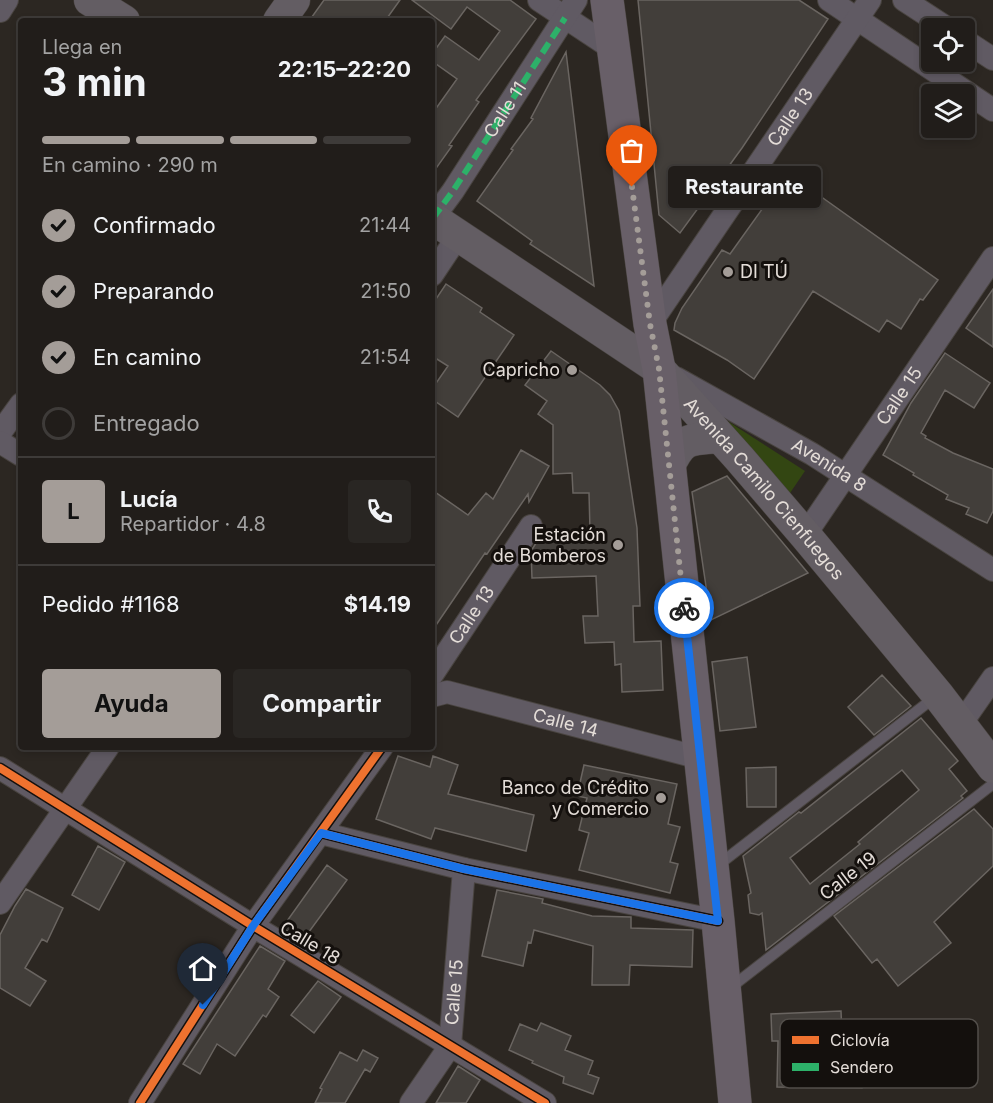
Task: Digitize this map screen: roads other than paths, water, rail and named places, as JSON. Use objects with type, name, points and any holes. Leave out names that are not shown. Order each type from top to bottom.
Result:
[{"type":"highway","points":[[607,0],[650,324],[659,369],[718,921],[723,994],[735,1103]]},
{"type":"main road","points":[[90,0],[119,18]]},
{"type":"main road","points":[[281,18],[294,0]]},
{"type":"main road","name":"Avenida Camilo Cienfuegos","points":[[435,220],[659,369],[740,458],[805,535],[938,695],[993,766]]},
{"type":"main road","points":[[669,466],[679,447],[690,441],[719,437]]},
{"type":"street","points":[[0,11],[7,0]]},
{"type":"street","points":[[539,0],[571,9],[614,49]]},
{"type":"street","points":[[829,0],[993,110]]},
{"type":"street","name":"Calle 13","points":[[650,324],[870,0]]},
{"type":"street","points":[[904,0],[932,18]]},
{"type":"street","name":"Calle 11","points":[[435,214],[453,191],[571,9]]},
{"type":"street","points":[[975,47],[993,59]]},
{"type":"street","points":[[435,270],[458,236]]},
{"type":"street","name":"Calle 15","points":[[805,535],[993,258]]},
{"type":"street","name":"Avenida 8","points":[[659,369],[847,475],[993,570]]},
{"type":"street","points":[[0,433],[12,407]]},
{"type":"street","points":[[0,442],[18,453]]},
{"type":"street","name":"Calle 13","points":[[435,670],[531,526]]},
{"type":"street","points":[[961,724],[993,678]]},
{"type":"street","name":"Calle 14","points":[[435,695],[447,692],[700,758]]},
{"type":"street","points":[[0,903],[106,750]]},
{"type":"street","points":[[140,1103],[253,926],[380,750]]},
{"type":"street","name":"Calle 18","points":[[0,768],[253,926],[544,1103]]},
{"type":"street","points":[[321,833],[464,869],[718,921]]},
{"type":"street","name":"Calle 15","points":[[411,1103],[450,1046],[464,869]]},
{"type":"lane","points":[[712,870],[938,695]]},
{"type":"lane","name":"Calle 19","points":[[723,994],[993,784]]},
{"type":"place","name":"Restaurante","points":[[632,187]]},
{"type":"place","name":"DI TÚ","points":[[728,272]]},
{"type":"place","name":"Capricho","points":[[572,370]]},
{"type":"place","name":"Estación de Bomberos","points":[[618,545]]},
{"type":"place","name":"Banco de Crédito y Comercio","points":[[661,798]]}]
